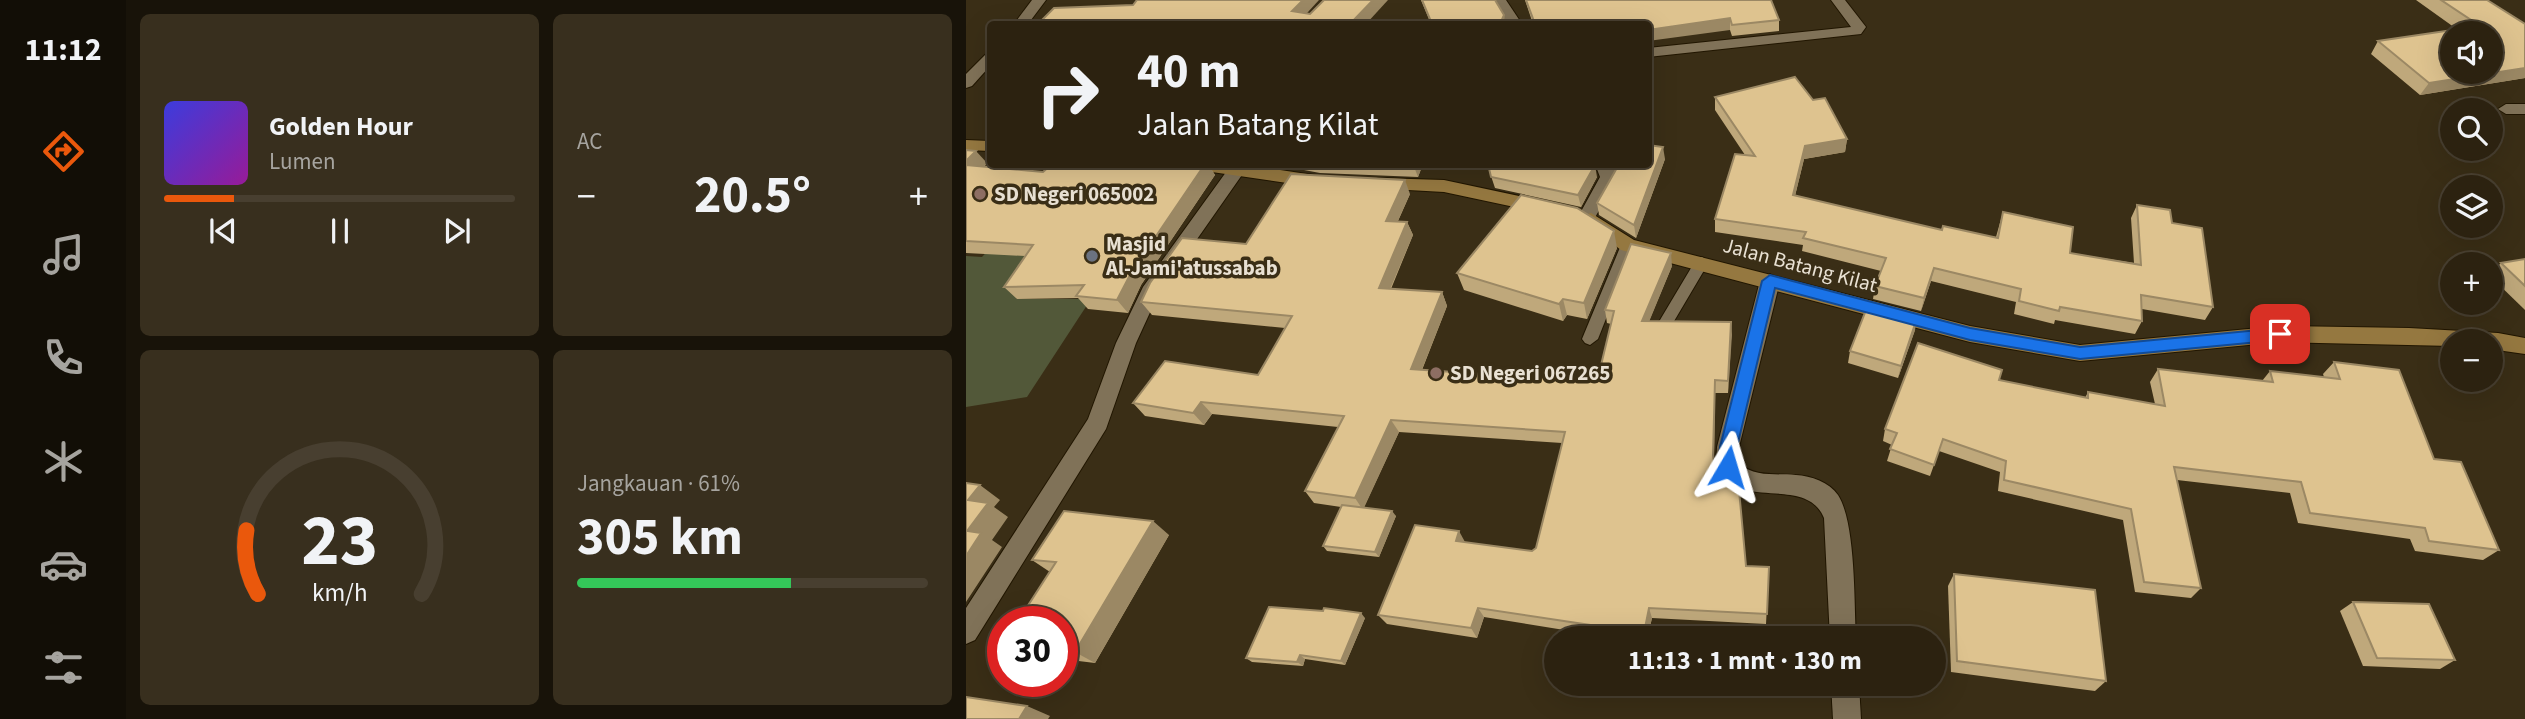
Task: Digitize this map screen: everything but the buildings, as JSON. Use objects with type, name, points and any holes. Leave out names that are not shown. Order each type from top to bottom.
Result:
[{"type":"street","points":[[1023,21],[1040,0]]},
{"type":"street","points":[[1499,0],[1513,21]]},
{"type":"street","points":[[1652,53],[1856,32],[1859,27],[1838,0]]},
{"type":"street","points":[[966,83],[987,61]]},
{"type":"street","points":[[2506,109],[2525,109]]},
{"type":"street","points":[[1216,168],[1334,182]]},
{"type":"street","points":[[1574,214],[1609,177],[1605,168]]},
{"type":"street","points":[[966,631],[1098,422],[1126,343],[1150,292],[1235,172]]},
{"type":"street","name":"Jalan Batang Kilat","points":[[1361,183],[1444,186],[1574,214],[1628,245],[1702,262],[1970,334],[2080,353],[2280,334],[2409,336],[2498,341],[2525,346]]},
{"type":"street","points":[[1770,281],[1728,447],[1728,467],[1741,478],[1818,490],[1831,502],[1836,518],[1842,626]]},
{"type":"street","points":[[1846,696],[1847,719]]},
{"type":"lane","points":[[1590,339],[1628,245]]},
{"type":"lane","points":[[1665,324],[1702,262]]},
{"type":"green space","points":[[995,243],[1047,249],[1016,299],[1091,299],[1027,397],[966,407],[966,256],[982,257]]},
{"type":"place","name":"SD Negeri 065002","points":[[980,194]]},
{"type":"place","name":"Masjid Al-Jami'atussabab","points":[[1092,256]]},
{"type":"place","name":"SD Negeri 067265","points":[[1436,373]]},
{"type":"route","points":[[1728,467],[1728,447],[1770,281],[1970,334],[2080,353],[2116,352],[2155,345],[2280,334]]}]
